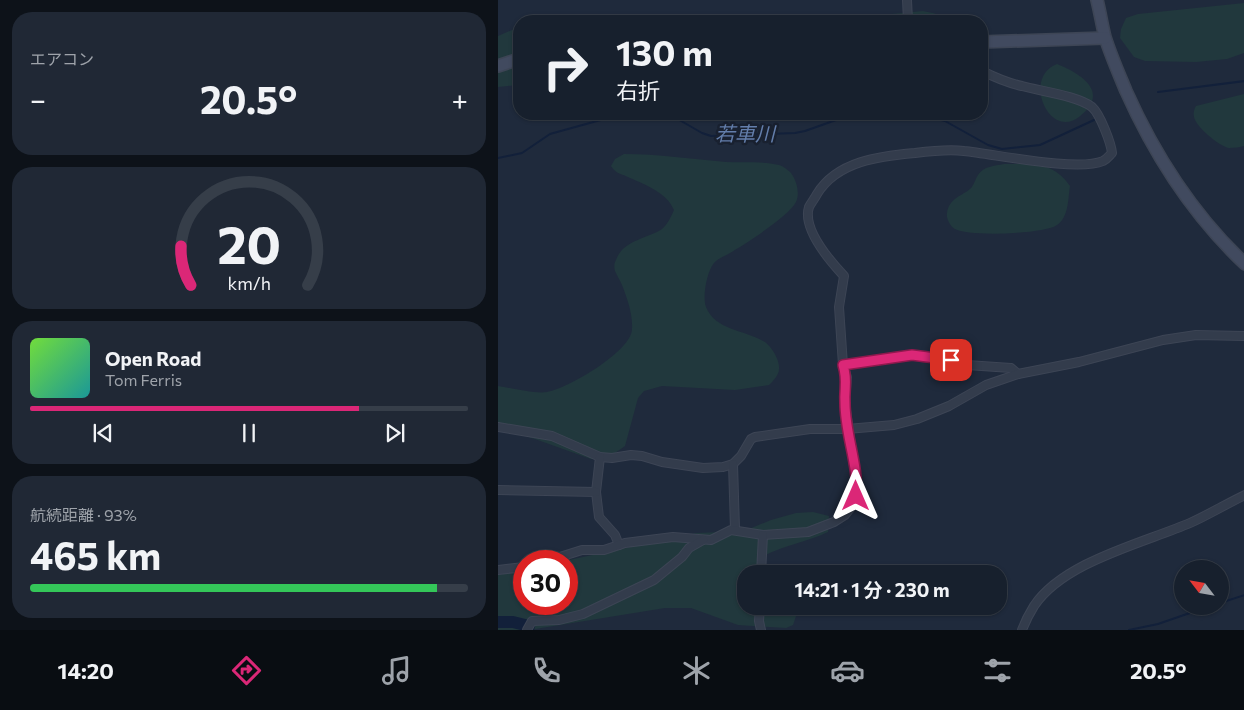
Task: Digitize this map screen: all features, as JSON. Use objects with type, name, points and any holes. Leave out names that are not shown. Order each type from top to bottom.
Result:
[{"type":"street","points":[[907,0],[908,15]]},
{"type":"street","points":[[1097,0],[1105,38],[1133,106],[1157,155],[1197,213],[1244,264]]},
{"type":"street","points":[[988,42],[1105,38]]},
{"type":"street","points":[[498,66],[513,61]]},
{"type":"street","points":[[578,551],[604,550],[620,545],[673,537],[712,540],[735,529],[763,535],[808,532],[834,522],[845,515],[852,506],[857,487],[844,403],[847,377],[843,365],[839,307],[844,276],[824,252],[814,235],[808,219],[809,208],[821,188],[830,178],[841,171],[860,162],[879,157],[935,151],[962,151],[1071,164],[1091,164],[1105,160],[1112,153],[1100,119],[1094,109],[1088,104],[1018,86],[988,74]]},
{"type":"street","points":[[498,427],[552,436],[600,457],[642,456],[662,462],[703,468],[722,467],[733,464],[741,456],[751,439],[755,437],[810,429],[847,429],[894,425],[917,419],[950,406],[986,385],[1018,374],[1079,362],[1163,340],[1196,334],[1244,336]]},
{"type":"street","points":[[843,365],[912,355],[951,360],[967,365],[1011,368],[1018,374]]},
{"type":"street","points":[[600,457],[596,492],[599,517],[620,545]]},
{"type":"street","points":[[733,464],[735,529]]},
{"type":"street","points":[[498,490],[596,492]]},
{"type":"street","points":[[1022,630],[1034,604],[1066,575],[1136,542],[1190,523],[1244,495]]},
{"type":"street","points":[[762,565],[763,535]]},
{"type":"street","points":[[528,628],[532,622],[559,620],[583,614],[654,580],[682,557],[689,548],[703,540]]},
{"type":"street","points":[[498,570],[513,568]]},
{"type":"street","points":[[759,615],[761,630]]},
{"type":"green space","points":[[1244,3],[1244,53],[1227,59],[1196,62],[1145,61],[1134,57],[1120,38],[1121,29],[1126,18],[1138,14]]},
{"type":"green space","points":[[923,11],[941,15],[881,15]]},
{"type":"green space","points":[[513,30],[513,86],[498,87],[498,36]]},
{"type":"green space","points":[[1057,64],[1083,79],[1093,92],[1093,100],[1088,108],[1079,117],[1068,122],[1058,120],[1050,114],[1044,104],[1041,93],[1041,81],[1047,71]]},
{"type":"green space","points":[[1244,94],[1244,146],[1225,147],[1203,131],[1196,121],[1194,110],[1196,106]]},
{"type":"green space","points":[[624,154],[726,162],[766,163],[781,166],[791,173],[797,188],[796,202],[766,230],[715,262],[709,272],[705,291],[705,303],[710,315],[723,325],[766,343],[776,357],[779,371],[769,385],[735,390],[662,386],[644,391],[638,398],[625,446],[605,460],[591,459],[498,428],[498,386],[536,392],[547,392],[556,389],[583,377],[597,368],[622,348],[629,338],[632,329],[631,312],[615,271],[615,263],[619,253],[624,248],[662,229],[674,210],[661,194],[619,174],[613,169],[611,166],[615,159]]},
{"type":"green space","points":[[1004,164],[1033,164],[1049,168],[1063,178],[1070,186],[1067,207],[1061,222],[1050,228],[1038,231],[990,234],[953,228],[947,215],[950,204],[971,188],[983,170]]},
{"type":"green space","points":[[813,512],[829,516],[828,532],[766,555],[760,559],[757,565],[737,565],[737,615],[795,615],[793,625],[786,628],[738,625],[691,608],[665,608],[529,630],[498,630],[498,575],[513,572],[513,615],[578,615],[578,558],[697,533],[744,531],[771,520],[796,513]]},
{"type":"waterway","name":"若車川","points":[[1158,92],[1245,81]]},
{"type":"waterway","name":"若車川","points":[[498,158],[522,153],[550,134],[601,120]]},
{"type":"waterway","name":"若車川","points":[[679,120],[711,136],[795,133],[836,120]]},
{"type":"waterway","name":"若車川","points":[[941,120],[988,145],[1002,149],[1040,145],[1094,120]]},
{"type":"waterway","points":[[1229,600],[1245,595]]},
{"type":"waterway","points":[[1129,630],[1158,624],[1184,615]]},
{"type":"waterway","points":[[498,622],[513,622],[529,626]]},
{"type":"route","points":[[856,496],[856,476],[844,403],[847,377],[843,365],[912,355],[951,360]]}]
